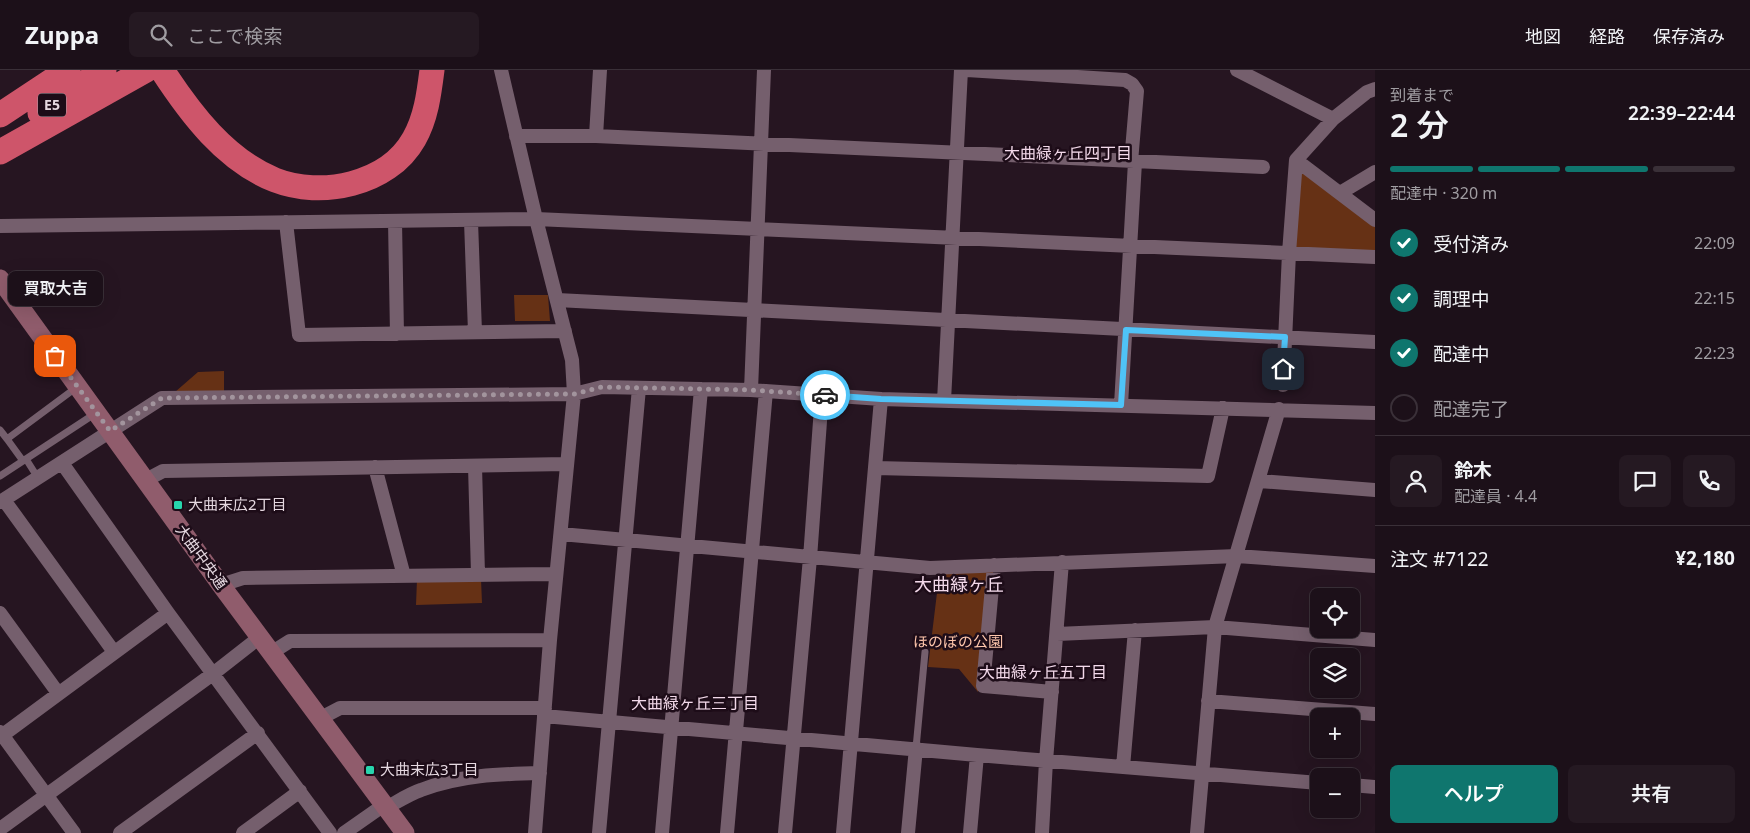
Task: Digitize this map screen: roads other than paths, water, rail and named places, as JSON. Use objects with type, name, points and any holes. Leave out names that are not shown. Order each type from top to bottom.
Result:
[{"type":"highway","name":"E5","points":[[0,115],[68,70]]},
{"type":"highway","name":"E5","points":[[0,139],[104,70]]},
{"type":"highway","points":[[0,152],[146,70]]},
{"type":"highway","points":[[173,78],[230,137],[262,161],[302,176],[323,178],[348,174],[366,168],[383,156],[399,140],[411,120],[416,98],[413,70]]},
{"type":"highway","points":[[173,78],[202,126],[237,158],[274,180],[320,188],[352,184],[375,176],[396,160],[413,141],[425,113],[432,70]]},
{"type":"main road","name":"大曲中央通","points":[[0,279],[221,585],[404,833]]},
{"type":"street","points":[[501,70],[572,360],[574,394],[550,640],[535,833]]},
{"type":"street","points":[[596,136],[600,70]]},
{"type":"street","points":[[751,390],[764,70]]},
{"type":"street","points":[[944,401],[961,70]]},
{"type":"street","points":[[967,70],[1125,80],[1132,84],[1137,91],[1121,405]]},
{"type":"street","points":[[1237,70],[1333,119]]},
{"type":"street","points":[[1282,385],[1296,160],[1333,119],[1367,92],[1375,89]]},
{"type":"street","points":[[516,136],[596,136],[1263,167]]},
{"type":"street","points":[[1296,160],[1375,220]]},
{"type":"street","points":[[1340,193],[1375,172]]},
{"type":"street","points":[[0,226],[536,219],[1375,257]]},
{"type":"street","points":[[471,220],[475,332]]},
{"type":"street","points":[[395,221],[397,334]]},
{"type":"street","points":[[286,222],[300,335],[565,331]]},
{"type":"street","points":[[557,300],[1375,342]]},
{"type":"street","points":[[114,652],[2,501],[162,398],[574,394],[602,387],[751,390],[881,399],[1375,413]]},
{"type":"street","points":[[599,833],[639,388]]},
{"type":"street","points":[[662,833],[701,390]]},
{"type":"street","points":[[727,833],[766,391]]},
{"type":"street","points":[[785,833],[810,558],[822,394]]},
{"type":"street","points":[[843,833],[881,399]]},
{"type":"street","points":[[876,468],[1208,476],[1223,408]]},
{"type":"street","points":[[1197,833],[1215,628],[1279,409]]},
{"type":"street","points":[[62,463],[168,613],[330,833]]},
{"type":"street","points":[[146,480],[163,472],[566,464]]},
{"type":"street","points":[[475,466],[478,574]]},
{"type":"street","points":[[374,467],[404,576]]},
{"type":"street","points":[[1259,481],[1375,490]]},
{"type":"street","points":[[561,534],[930,568],[1237,556],[1375,566]]},
{"type":"street","points":[[1042,833],[1062,562]]},
{"type":"street","points":[[994,565],[983,686],[1052,692]]},
{"type":"street","points":[[221,585],[243,578],[556,574]]},
{"type":"street","points":[[0,613],[58,693]]},
{"type":"street","points":[[74,833],[1,735],[168,613]]},
{"type":"street","points":[[1057,634],[1215,628],[1375,640]]},
{"type":"street","points":[[1123,767],[1135,630]]},
{"type":"street","points":[[0,829],[214,673],[260,637]]},
{"type":"street","points":[[271,653],[290,641],[550,640]]},
{"type":"street","points":[[1208,700],[1375,714]]},
{"type":"street","points":[[319,719],[340,708],[545,712],[672,727],[1046,761],[1310,782]]},
{"type":"street","points":[[120,833],[258,733]]},
{"type":"street","points":[[908,833],[916,748]]},
{"type":"street","points":[[970,833],[977,755]]},
{"type":"street","points":[[344,833],[385,806],[419,790],[479,775],[540,773]]},
{"type":"street","points":[[1360,786],[1375,787]]},
{"type":"street","points":[[242,833],[300,791]]},
{"type":"lane","points":[[7,439],[77,386]]},
{"type":"lane","points":[[0,476],[96,412]]},
{"type":"lane","points":[[0,430],[38,478]]},
{"type":"lane","points":[[916,748],[925,652]]},
{"type":"place","name":"買取大吉","points":[[55,356]]},
{"type":"place","name":"大曲末広2丁目","points":[[178,505]]},
{"type":"place","name":"大曲末広3丁目","points":[[370,770]]},
{"type":"district","name":"大曲緑ヶ丘四丁目","points":[[1068,153]]},
{"type":"district","name":"大曲緑ヶ丘","points":[[959,585]]},
{"type":"district","name":"大曲緑ヶ丘五丁目","points":[[1043,672]]},
{"type":"district","name":"大曲緑ヶ丘三丁目","points":[[695,703]]},
{"type":"park label","name":"ほのぼの公園","points":[[958,642]]}]
